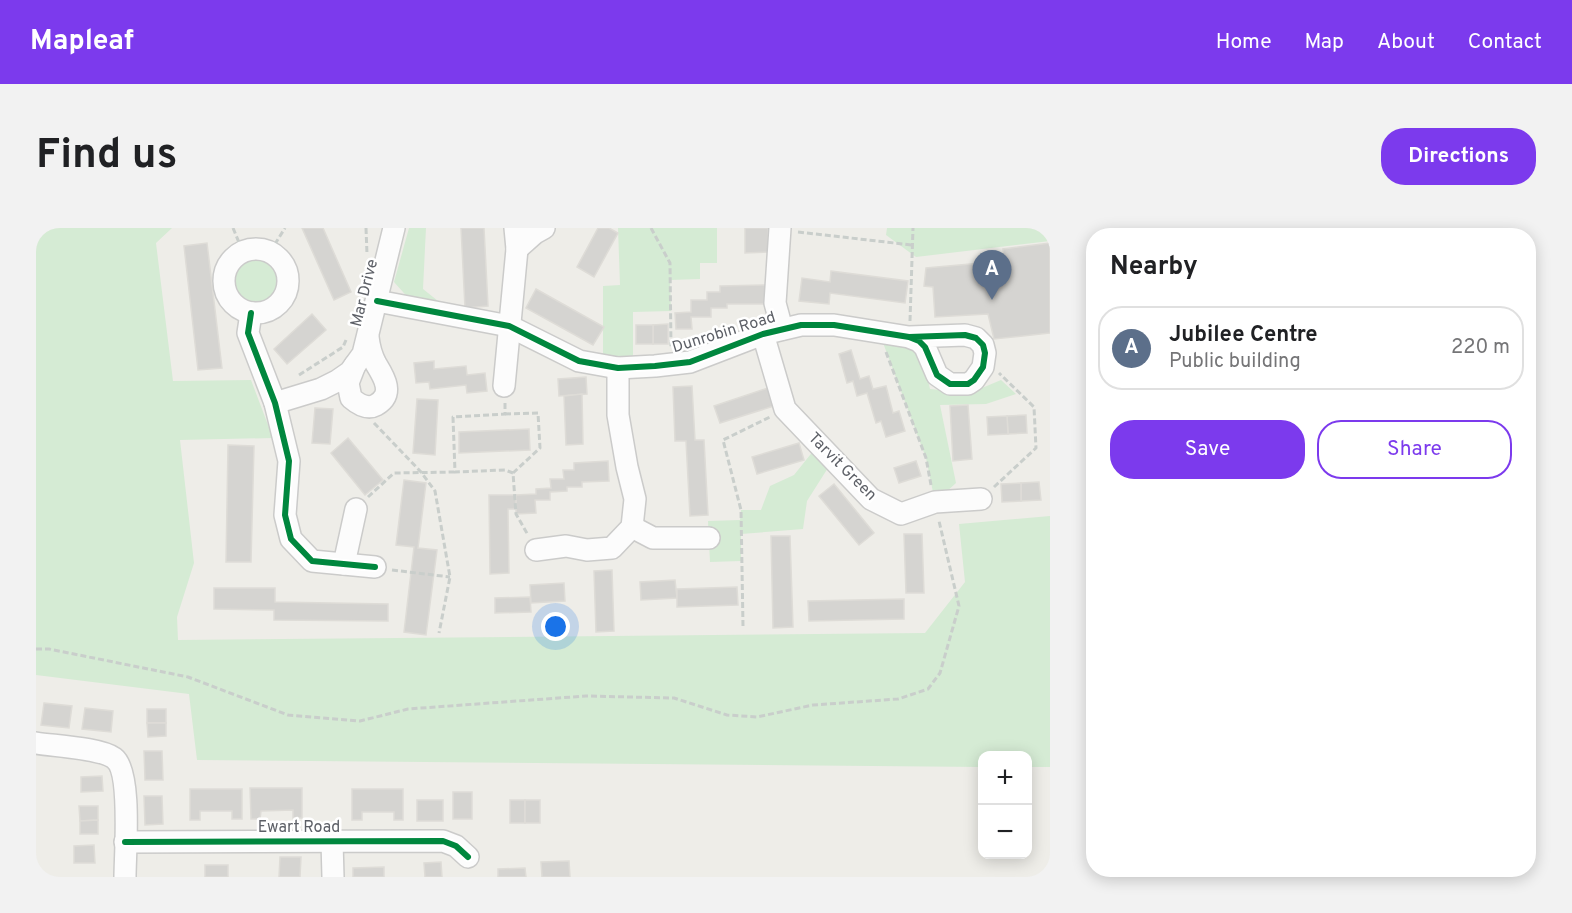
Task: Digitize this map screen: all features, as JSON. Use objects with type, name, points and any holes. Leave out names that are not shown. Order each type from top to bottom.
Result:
[{"type":"street","name":"Mar Drive","points":[[276,403],[321,389],[337,381],[350,372],[363,354],[357,337],[377,301],[394,228]]},
{"type":"street","points":[[504,386],[518,249],[515,228]]},
{"type":"street","points":[[518,249],[544,228]]},
{"type":"street","name":"Tarvit Green","points":[[780,229],[773,331],[785,409],[871,499],[901,514],[935,502],[981,499]]},
{"type":"street","points":[[256,249],[270,252],[283,263],[288,273],[289,282],[286,293],[279,305],[266,312],[250,313],[236,306],[225,289],[226,268],[234,257],[243,252],[256,249]]},
{"type":"street","name":"Dunrobin Road","points":[[377,301],[509,326],[579,361],[618,368],[690,362],[773,331],[801,325],[834,325],[909,337],[966,336],[976,338],[983,345],[985,360]]},
{"type":"street","points":[[250,313],[248,333],[276,403],[289,461],[285,515],[291,539],[312,561],[375,567]]},
{"type":"street","name":"Mar Drive","points":[[357,337],[372,355],[386,378],[386,393],[383,399],[371,407],[363,406],[351,398],[348,383],[357,362]]},
{"type":"street","points":[[909,337],[919,341],[925,347],[937,375],[950,384],[968,384],[974,380],[979,375],[985,360]]},
{"type":"street","points":[[536,550],[566,546],[587,550],[612,548],[632,527],[635,499],[618,415],[618,368]]},
{"type":"street","points":[[344,564],[356,509]]},
{"type":"street","points":[[632,527],[653,538],[709,538]]},
{"type":"street","points":[[36,743],[100,752],[114,758],[119,764],[126,790],[125,877]]},
{"type":"street","points":[[332,841],[333,877]]},
{"type":"street","name":"Ewart Road","points":[[125,842],[443,841],[456,846],[468,857]]},
{"type":"path","points":[[233,228],[243,252]]},
{"type":"path","points":[[270,252],[285,228]]},
{"type":"path","points":[[366,228],[367,261]]},
{"type":"path","points":[[651,228],[670,263],[671,364]]},
{"type":"path","points":[[909,337],[913,228]]},
{"type":"path","points":[[780,229],[912,245]]},
{"type":"path","points":[[36,649],[188,677],[288,715],[360,722],[408,709],[586,696],[674,698],[727,716],[758,717],[813,705],[898,699],[928,689],[940,673],[959,606],[926,458],[879,332]]},
{"type":"path","points":[[294,378],[357,337]]},
{"type":"path","points":[[981,499],[1036,448],[1034,407],[985,360]]},
{"type":"path","points":[[504,386],[505,414]]},
{"type":"path","points":[[743,626],[741,510],[723,440],[785,409]]},
{"type":"path","points":[[455,472],[453,417],[538,413],[540,448],[513,473]]},
{"type":"path","points":[[374,423],[421,472],[435,491],[450,577],[438,633]]},
{"type":"path","points":[[356,509],[394,473],[505,470],[513,473]]},
{"type":"path","points":[[513,473],[516,514],[536,550]]},
{"type":"path","points":[[375,567],[450,577]]},
{"type":"green space","points":[[36,228],[172,228],[156,243],[173,381],[251,380],[273,438],[180,440],[194,563],[177,617],[178,640],[925,633],[965,582],[959,524],[1050,516],[1050,767],[1032,767],[1032,751],[978,751],[978,767],[197,760],[189,694],[36,675]]},
{"type":"green space","points":[[409,228],[426,228],[423,289],[448,309],[412,302],[394,282]]},
{"type":"green space","points":[[618,228],[717,228],[717,263],[700,263],[700,279],[670,280],[671,311],[633,312],[633,357],[603,357],[603,286],[620,285]]},
{"type":"green space","points":[[887,228],[1050,228],[1050,241],[916,257],[886,235]]},
{"type":"green space","points":[[258,259],[267,260],[274,266],[280,273],[280,291],[274,298],[267,304],[258,305],[249,304],[242,298],[236,291],[235,282],[236,273],[242,266],[249,260]]},
{"type":"green space","points":[[879,332],[909,337],[923,359],[930,389],[970,393],[1001,380],[1016,394],[986,404],[940,405],[956,483],[935,502],[926,458]]},
{"type":"green space","points":[[818,445],[833,460],[807,501],[803,529],[741,534],[741,561],[710,562],[708,521],[740,520],[741,510],[761,510],[770,486],[794,475]]},
{"type":"building","points":[[302,228],[323,228],[351,292],[334,300]]},
{"type":"building","points":[[461,228],[484,228],[488,306],[465,308]]},
{"type":"building","points":[[598,228],[609,228],[618,233],[594,277],[577,267]]},
{"type":"building","points":[[745,228],[768,228],[768,252],[745,253]]},
{"type":"building","points":[[207,243],[222,368],[198,370],[184,246]]},
{"type":"building","points":[[1050,243],[1050,333],[994,339],[988,314],[935,317],[933,287],[924,286],[926,268],[1004,261],[1003,249]]},
{"type":"building","points":[[831,271],[908,281],[905,303],[830,293],[829,304],[799,301],[802,278],[830,282]]},
{"type":"building","points":[[767,285],[767,304],[727,304],[727,308],[711,308],[711,317],[691,317],[692,329],[676,329],[675,313],[691,312],[691,300],[707,300],[707,292],[720,292],[720,286]]},
{"type":"building","points":[[536,289],[604,327],[593,345],[526,308]]},
{"type":"building","points":[[312,314],[326,330],[287,364],[274,349]]},
{"type":"building","points":[[668,324],[668,344],[653,344],[653,325]]},
{"type":"building","points":[[636,325],[653,325],[653,344],[636,344]]},
{"type":"building","points":[[851,350],[860,379],[869,376],[873,389],[886,386],[893,413],[899,411],[905,431],[886,437],[881,421],[876,423],[867,393],[857,396],[853,381],[847,383],[839,354]]},
{"type":"building","points":[[434,361],[434,369],[466,366],[467,375],[485,373],[487,391],[467,393],[466,385],[430,389],[429,382],[416,383],[414,363]]},
{"type":"building","points":[[586,377],[587,394],[559,396],[558,379]]},
{"type":"building","points":[[692,386],[695,440],[704,440],[708,515],[690,516],[686,441],[675,441],[673,387]]},
{"type":"building","points":[[771,387],[777,405],[720,423],[714,406]]},
{"type":"building","points":[[582,394],[583,444],[566,445],[564,396]]},
{"type":"building","points":[[417,399],[438,400],[435,455],[413,453]]},
{"type":"building","points":[[968,405],[972,459],[953,461],[950,406]]},
{"type":"building","points":[[315,408],[333,409],[330,444],[312,443]]},
{"type":"building","points":[[1026,415],[1027,433],[1008,434],[1007,416]]},
{"type":"building","points":[[1007,416],[1008,434],[988,435],[987,417]]},
{"type":"building","points":[[529,429],[530,450],[459,453],[459,432]]},
{"type":"building","points":[[348,438],[383,480],[365,495],[331,453]]},
{"type":"building","points":[[799,443],[804,460],[757,474],[752,457]]},
{"type":"building","points":[[228,445],[254,446],[251,562],[226,562]]},
{"type":"building","points":[[608,461],[609,481],[582,482],[582,487],[567,487],[567,491],[550,492],[550,500],[535,500],[536,513],[516,514],[516,495],[536,494],[536,489],[551,488],[550,479],[564,479],[563,470],[574,470],[574,463]]},
{"type":"building","points":[[916,461],[921,476],[899,483],[894,468]]},
{"type":"building","points":[[404,480],[426,483],[418,548],[437,550],[426,635],[404,632],[414,547],[396,545]]},
{"type":"building","points":[[1039,482],[1041,500],[1021,501],[1021,483]]},
{"type":"building","points":[[1021,483],[1021,501],[1002,502],[1001,484]]},
{"type":"building","points":[[834,484],[874,533],[859,545],[819,496]]},
{"type":"building","points":[[489,495],[516,495],[516,509],[508,509],[509,573],[490,574]]},
{"type":"building","points":[[904,534],[922,534],[924,593],[906,593]]},
{"type":"building","points":[[771,536],[790,536],[793,627],[773,628]]},
{"type":"building","points":[[612,570],[614,631],[596,632],[594,571]]},
{"type":"building","points":[[675,580],[677,598],[641,600],[640,582]]},
{"type":"building","points":[[564,583],[565,601],[531,603],[530,585]]},
{"type":"building","points":[[737,587],[738,605],[677,607],[677,589]]},
{"type":"building","points":[[214,588],[275,588],[275,602],[388,604],[388,621],[274,620],[274,610],[214,609]]},
{"type":"building","points":[[530,597],[531,612],[495,613],[495,598]]},
{"type":"building","points":[[904,599],[904,619],[809,621],[808,601]]},
{"type":"building","points":[[44,703],[72,706],[69,728],[41,725]]},
{"type":"building","points":[[85,708],[113,711],[111,732],[82,729]]},
{"type":"building","points":[[147,709],[166,709],[166,723],[147,723]]},
{"type":"building","points":[[147,723],[166,723],[166,736],[148,737]]},
{"type":"building","points":[[144,751],[162,751],[163,780],[145,780]]},
{"type":"building","points":[[102,776],[103,791],[81,792],[81,777]]},
{"type":"building","points":[[250,788],[302,788],[302,818],[293,818],[293,810],[261,811],[260,819],[251,819]]},
{"type":"building","points":[[190,789],[242,789],[242,819],[232,819],[232,811],[200,811],[200,820],[190,820]]},
{"type":"building","points":[[352,789],[403,789],[403,820],[394,820],[394,812],[362,812],[362,820],[352,820]]},
{"type":"building","points":[[453,792],[472,792],[472,819],[453,819]]},
{"type":"building","points":[[144,796],[162,796],[163,824],[145,825]]},
{"type":"building","points":[[417,800],[443,800],[443,821],[417,821]]},
{"type":"building","points":[[510,800],[525,800],[525,823],[510,823]]},
{"type":"building","points":[[525,800],[540,800],[540,823],[525,823]]},
{"type":"building","points":[[79,806],[98,806],[98,820],[80,821]]},
{"type":"building","points":[[98,820],[98,834],[80,834],[80,821]]},
{"type":"building","points":[[94,845],[95,863],[74,863],[74,846]]},
{"type":"building","points":[[280,857],[301,857],[300,877],[279,877]]},
{"type":"building","points":[[569,861],[570,877],[542,877],[541,862]]},
{"type":"building","points":[[441,862],[442,877],[425,877],[424,863]]},
{"type":"building","points":[[205,865],[228,865],[228,877],[205,877]]},
{"type":"building","points":[[384,867],[384,877],[353,877],[353,868]]},
{"type":"building","points":[[525,868],[526,877],[498,877],[498,869]]},
{"type":"cycle path","points":[[377,301],[509,326],[579,361],[618,368],[690,362],[763,334],[801,325],[834,325],[909,337],[965,335],[976,338],[983,345],[985,353],[983,367],[974,380],[968,384],[950,384],[937,375],[925,347],[919,341],[909,337]]},
{"type":"cycle path","points":[[251,313],[248,333],[275,403],[289,461],[285,515],[291,539],[312,561],[375,567]]},
{"type":"cycle path","points":[[125,842],[443,841],[456,846],[468,857]]},
{"type":"place","name":"Jubilee Centre","points":[[992,300]]}]
